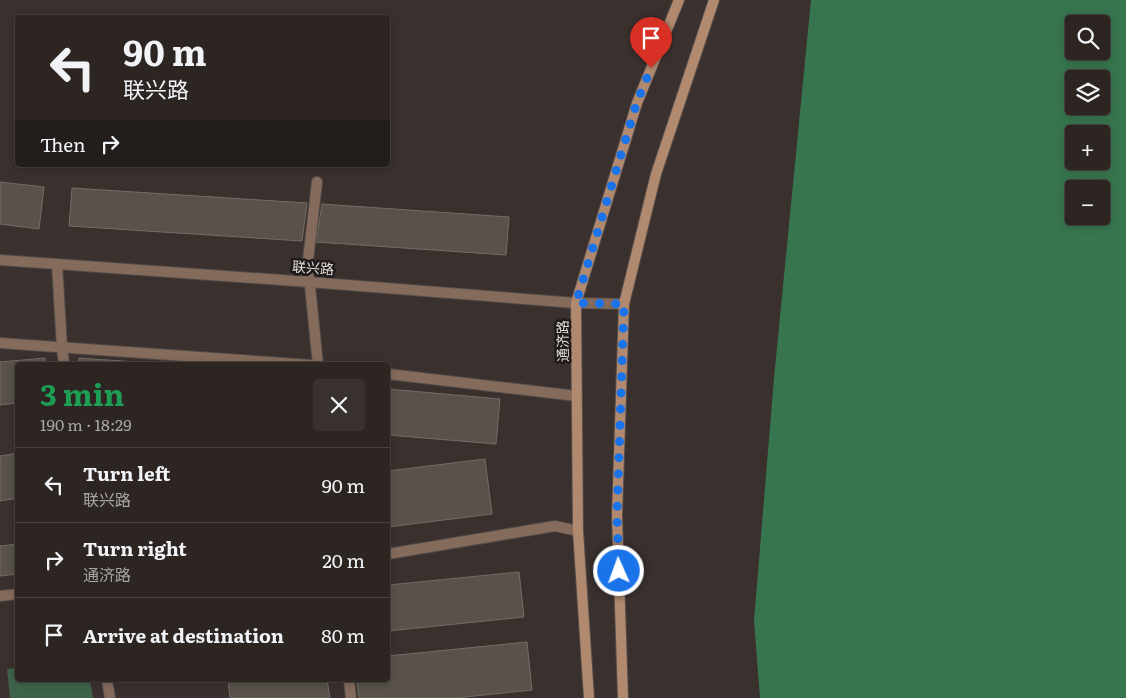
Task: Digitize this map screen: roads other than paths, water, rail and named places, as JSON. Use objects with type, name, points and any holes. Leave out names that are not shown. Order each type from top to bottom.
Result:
[{"type":"main road","name":"通济路","points":[[589,698],[578,531],[576,303],[637,102],[679,0]]},
{"type":"main road","points":[[623,698],[617,516],[624,304],[656,174],[714,0]]},
{"type":"street","points":[[317,182],[307,269],[318,362]]},
{"type":"street","name":"联兴路","points":[[0,260],[576,303],[624,304]]},
{"type":"street","points":[[57,264],[64,362]]},
{"type":"street","points":[[0,343],[270,362]]},
{"type":"street","points":[[390,374],[577,396]]},
{"type":"street","points":[[390,554],[555,526],[578,531]]},
{"type":"street","points":[[0,596],[15,594]]},
{"type":"street","points":[[107,682],[110,698]]},
{"type":"street","points":[[349,682],[351,698]]}]
